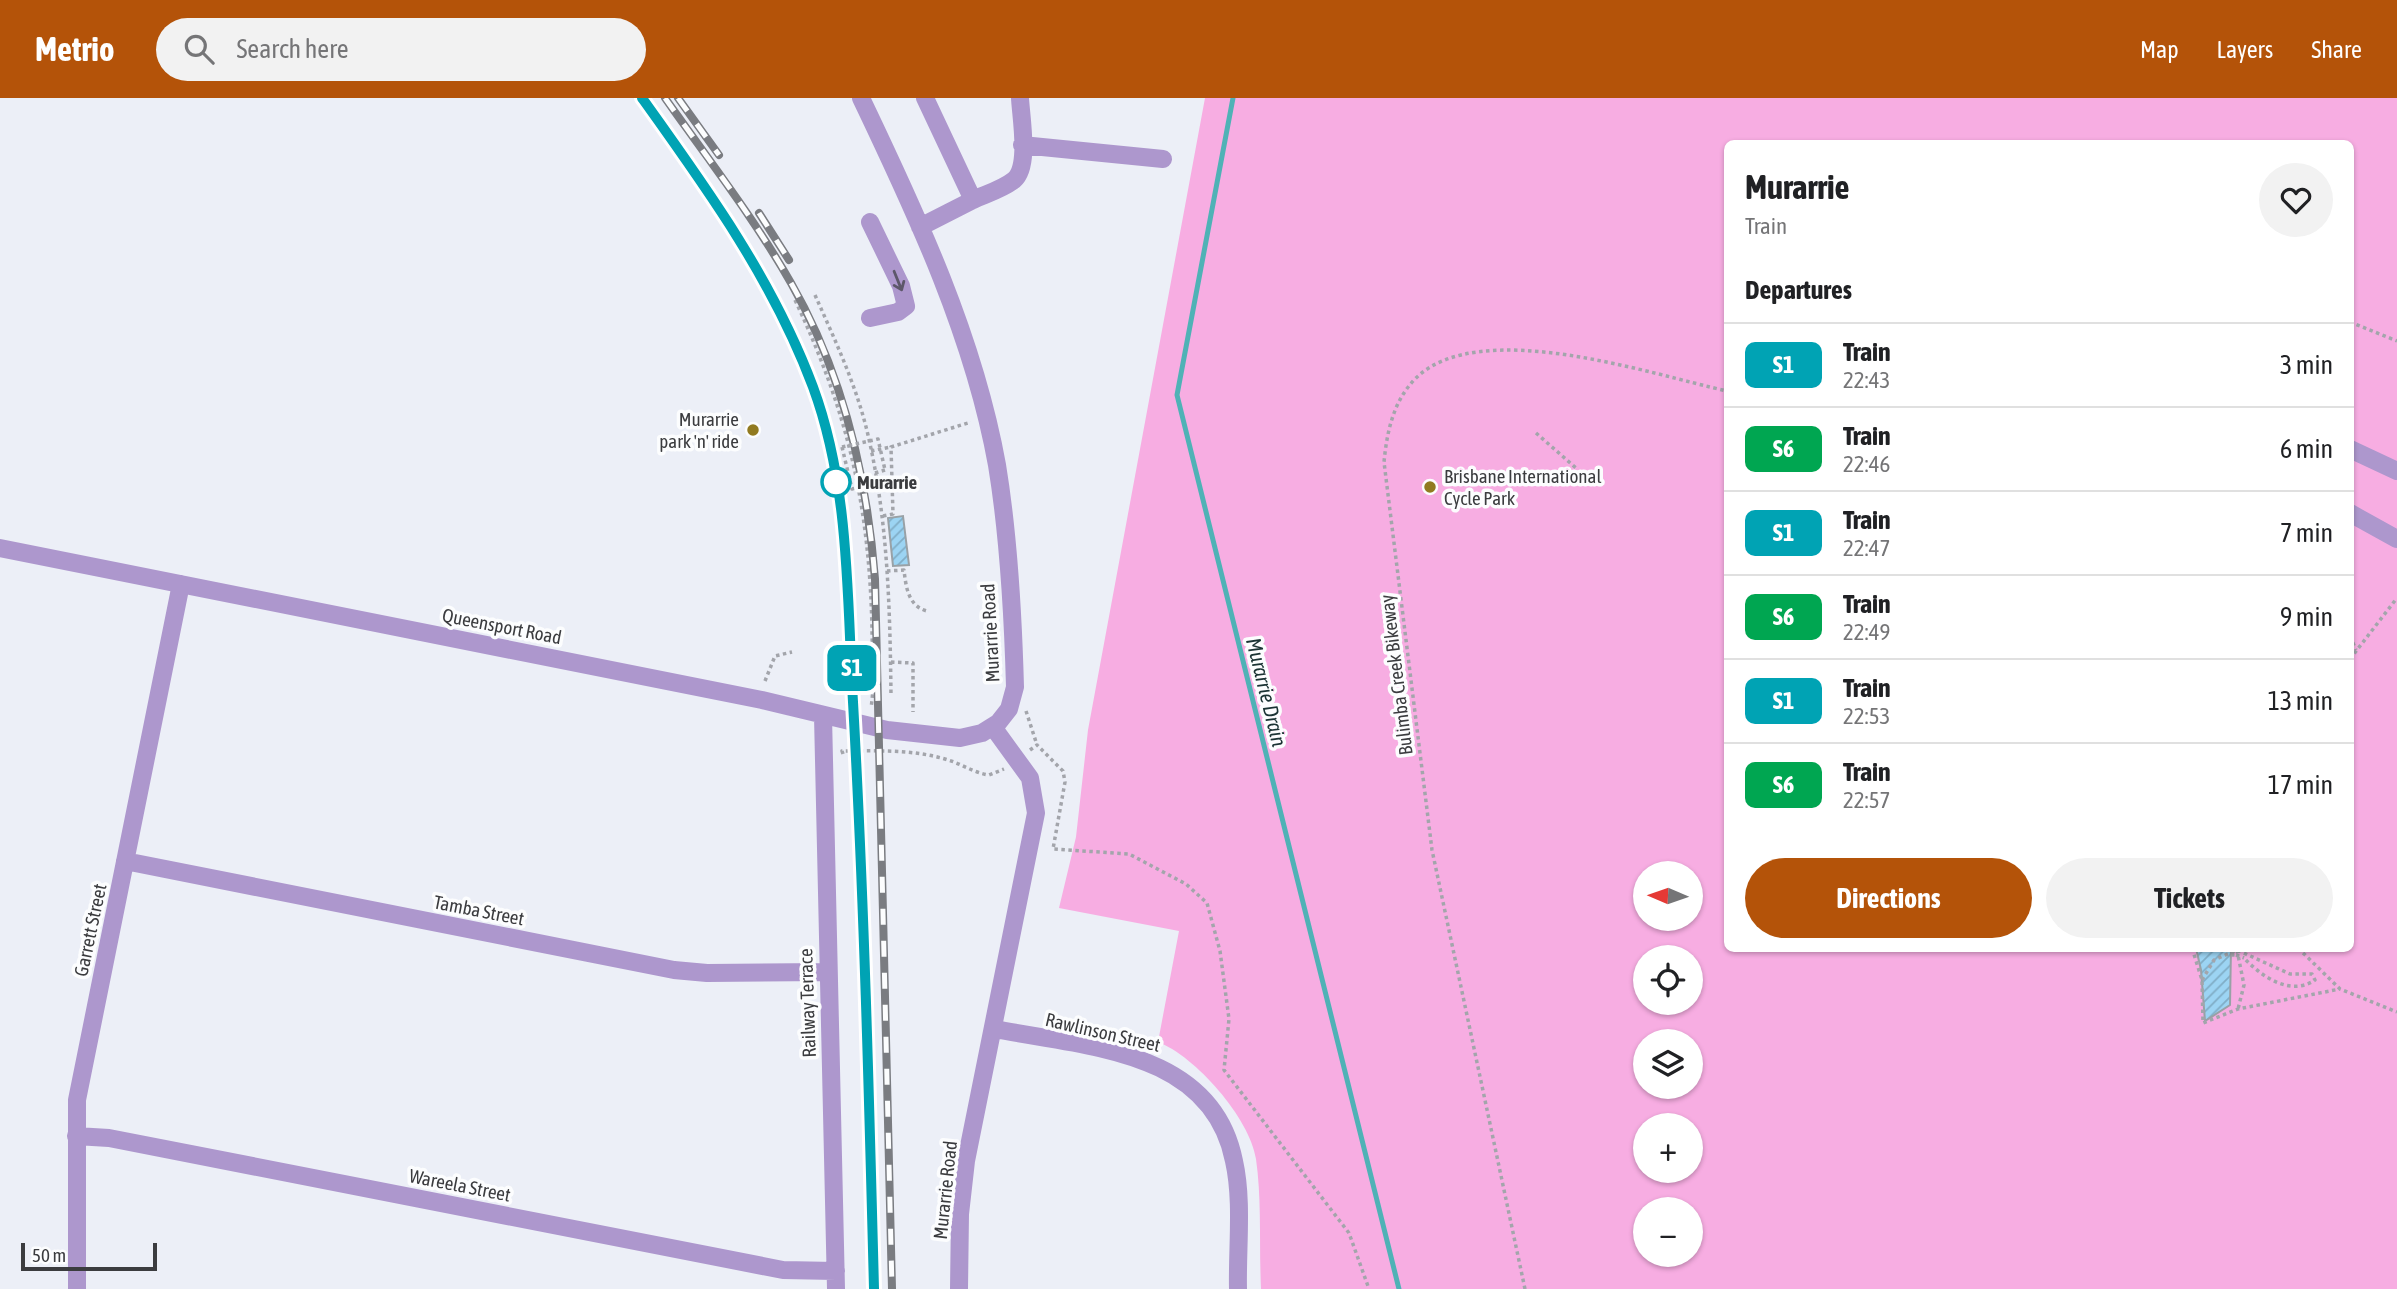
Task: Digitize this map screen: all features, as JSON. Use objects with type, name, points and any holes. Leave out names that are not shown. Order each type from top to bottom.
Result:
[{"type":"street","name":"Murarrie Road","points":[[861,98],[946,291],[976,383],[996,463],[1006,544],[1014,695],[1004,717],[993,727],[1030,778],[1037,805],[963,1185],[959,1226],[959,1289]]},
{"type":"street","points":[[925,98],[973,200]]},
{"type":"street","points":[[920,227],[1014,180],[1023,164],[1020,98]]},
{"type":"street","points":[[1022,145],[1163,159]]},
{"type":"street","points":[[870,222],[901,286],[906,306],[898,312],[870,318]]},
{"type":"street","points":[[2354,451],[2397,471]]},
{"type":"street","points":[[2354,515],[2397,538]]},
{"type":"street","name":"Queensport Road","points":[[0,548],[762,699],[887,730],[953,738],[974,736],[993,727]]},
{"type":"street","name":"Garrett Street","points":[[77,1289],[76,1136],[79,1091],[181,584]]},
{"type":"street","name":"Railway Terrace","points":[[823,716],[836,1280]]},
{"type":"street","name":"Tamba Street","points":[[125,861],[674,970],[707,973],[827,972]]},
{"type":"street","name":"Rawlinson Street","points":[[995,1029],[1148,1061],[1177,1075],[1200,1095],[1223,1129],[1234,1157],[1238,1289]]},
{"type":"street","name":"Wareela Street","points":[[76,1136],[109,1138],[836,1280]]},
{"type":"path","points":[[815,295],[845,365],[876,473],[883,516],[887,571],[891,696]]},
{"type":"path","points":[[795,300],[827,373],[849,436],[859,487],[871,588],[872,708]]},
{"type":"path","points":[[2354,324],[2397,341]]},
{"type":"path","name":"Bulimba Creek Bikeway","points":[[1525,1289],[1432,850],[1384,462],[1387,433],[1398,404],[1416,378],[1447,359],[1484,351],[1516,348],[1548,352],[1724,390]]},
{"type":"path","points":[[871,451],[938,435],[963,425]]},
{"type":"path","points":[[1536,433],[1576,468]]},
{"type":"path","points":[[859,487],[852,489],[842,447],[878,439],[885,470],[876,473]]},
{"type":"path","points":[[883,516],[893,514],[891,447]]},
{"type":"path","points":[[887,571],[904,570],[908,594],[919,609],[927,611]]},
{"type":"path","points":[[2354,654],[2397,598]]},
{"type":"path","points":[[2354,644],[2357,650]]},
{"type":"path","points":[[765,681],[775,656],[792,652]]},
{"type":"path","points":[[891,662],[913,663],[914,712]]},
{"type":"path","points":[[1014,695],[1027,713],[1037,745],[1063,771],[1065,782],[1053,849],[1129,854],[1186,884],[1208,903],[1220,950],[1229,1019],[1224,1070],[1349,1233],[1369,1289]]},
{"type":"path","points":[[1032,749],[1037,745]]},
{"type":"path","points":[[843,761],[842,751],[904,752],[950,760],[984,775],[1004,768]]},
{"type":"path","points":[[2193,952],[2202,980],[2203,1023],[2238,1009],[2340,989]]},
{"type":"path","points":[[2202,980],[2214,960],[2231,952]]},
{"type":"path","points":[[2238,952],[2244,985],[2238,1009]]},
{"type":"path","points":[[2231,955],[2244,958],[2273,981],[2306,986],[2315,980],[2312,974],[2290,974],[2243,952]]},
{"type":"path","points":[[2302,952],[2340,989],[2397,1012]]},
{"type":"shaded area","name":"Brisbane International Cycle Park","points":[[1205,98],[2397,98],[2397,1289],[1261,1289],[1259,1191],[1252,1143],[1219,1090],[1188,1060],[1158,1042],[1179,931],[1059,908],[1076,837],[1088,730]]},
{"type":"building","points":[[903,516],[909,565],[893,566],[888,518]]},
{"type":"building","points":[[2197,952],[2231,952],[2230,1005],[2205,1021]]},
{"type":"waterway","name":"Murarrie Drain","points":[[1233,98],[1177,395],[1399,1289]]},
{"type":"railway","points":[[642,98],[738,237],[779,310],[813,387],[834,464],[847,583],[857,775],[874,1289]]},
{"type":"railway","points":[[665,98],[746,212],[791,283],[825,353],[850,426],[859,464],[875,579],[892,1289]]},
{"type":"railway","points":[[678,98],[719,155]]},
{"type":"railway","points":[[759,213],[789,260]]},
{"type":"train","name":"S1","points":[[642,98],[702,181],[756,263],[789,328],[814,390],[829,444],[841,513],[848,594],[865,937],[874,1289]]},
{"type":"place","name":"Murarrie park 'n' ride","points":[[753,430]]},
{"type":"place","name":"Murarrie","points":[[836,482]]},
{"type":"place","name":"Brisbane International Cycle Park","points":[[1430,487]]}]
